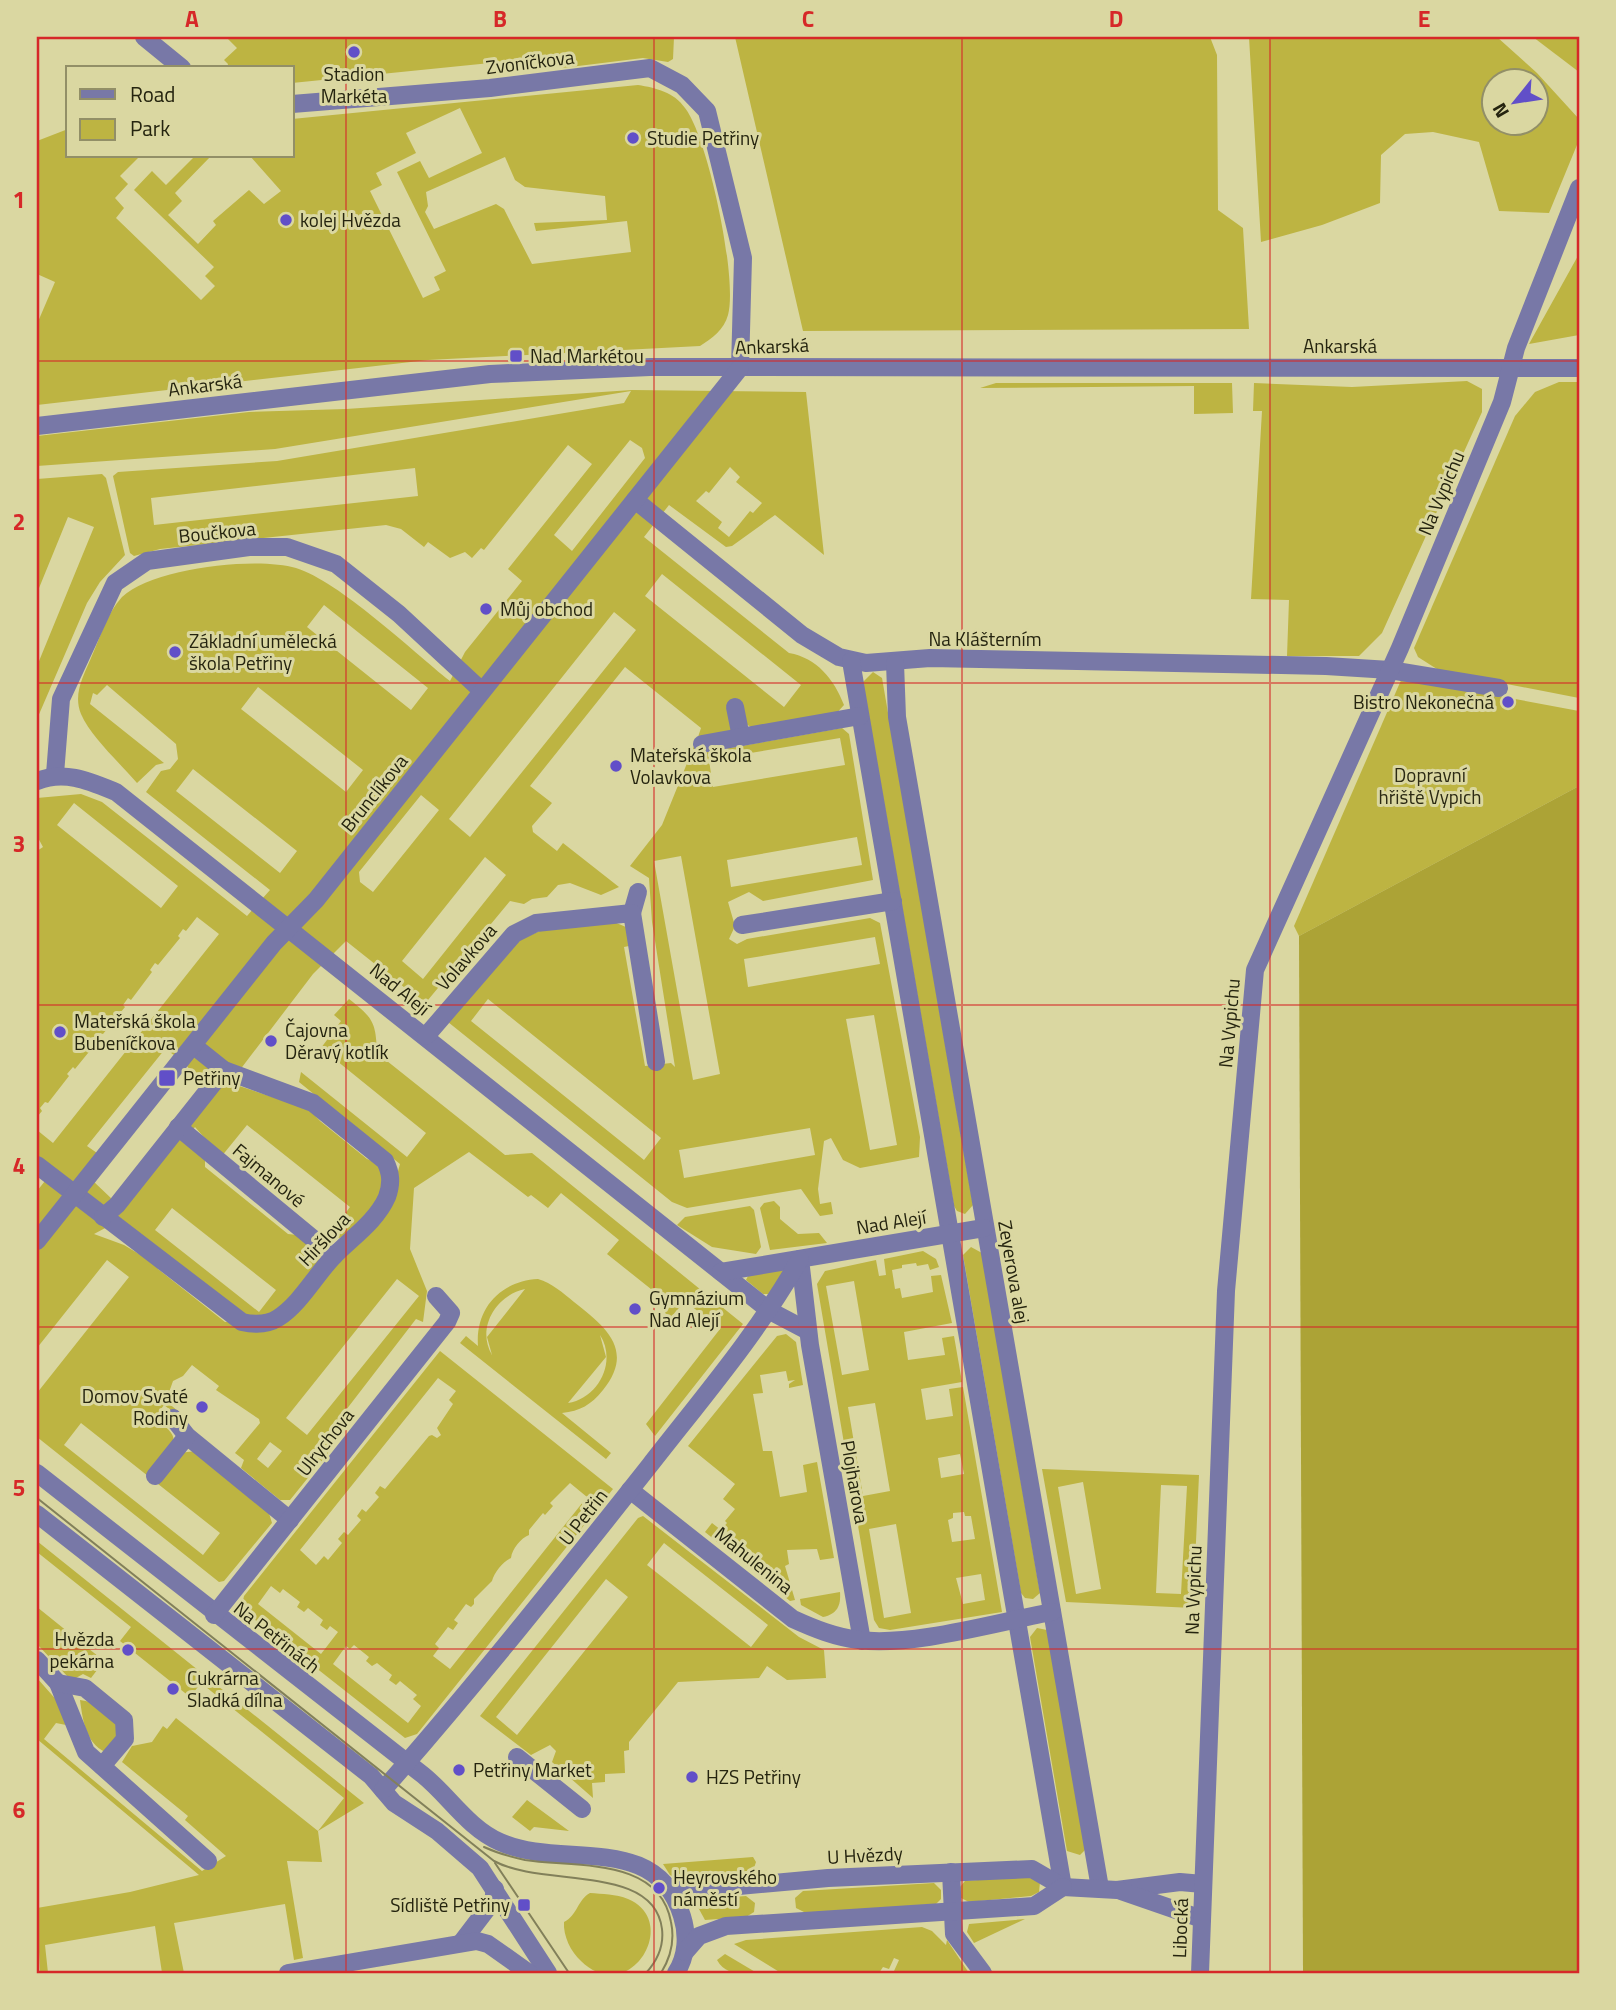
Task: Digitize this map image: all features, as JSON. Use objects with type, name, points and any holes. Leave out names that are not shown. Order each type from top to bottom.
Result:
[{"type":"street","points":[[144,37],[180,66]]},
{"type":"street","name":"Zvoníčkova","points":[[294,104],[490,88],[650,68],[682,85],[707,111],[743,258],[740,368]]},
{"type":"street","name":"Na Vypichu","points":[[1203,1884],[1226,1291],[1255,970],[1390,670],[1507,390],[1512,367],[1579,188]]},
{"type":"street","name":"Ankarská","points":[[1512,367],[1579,360]]},
{"type":"street","name":"Ankarská","points":[[37,426],[490,374],[650,367],[828,365],[1579,368]]},
{"type":"street","name":"Brunclíkova","points":[[37,1241],[289,927],[316,900],[740,368]]},
{"type":"street","name":"Na Klášterním","points":[[635,500],[802,635],[851,662],[895,663],[943,658],[1390,670],[1499,688]]},
{"type":"street","name":"Boučkova","points":[[55,774],[61,699],[115,583],[147,561],[249,547],[288,547],[336,564],[399,614],[482,691]]},
{"type":"street","points":[[676,1973],[685,1952],[699,1936],[726,1926],[1034,1906],[1063,1887],[851,662]]},
{"type":"street","name":"Zeyerova alej","points":[[895,663],[897,717],[984,1228],[1052,1612],[1109,1889]]},
{"type":"street","points":[[735,707],[741,737]]},
{"type":"street","points":[[702,744],[860,716]]},
{"type":"street","points":[[37,781],[55,774]]},
{"type":"street","name":"Nad Alejí","points":[[55,774],[87,780],[116,792],[770,1311]]},
{"type":"street","points":[[638,892],[632,913],[656,1062]]},
{"type":"street","points":[[742,925],[892,901]]},
{"type":"street","name":"Volavkova","points":[[426,1036],[514,934],[536,923],[632,913]]},
{"type":"street","name":"Hiršlova","points":[[37,1165],[242,1322],[258,1325],[276,1320],[376,1214],[387,1197],[391,1173],[385,1161],[313,1103],[224,1070],[194,1046]]},
{"type":"street","points":[[103,1217],[117,1205],[224,1070]]},
{"type":"street","name":"Fajmanové","points":[[178,1127],[334,1256]]},
{"type":"street","name":"Nad Alejí","points":[[721,1272],[984,1228]]},
{"type":"street","name":"U Petřin","points":[[383,1790],[474,1686],[630,1490],[770,1311],[800,1259]]},
{"type":"street","name":"Plojharova","points":[[800,1259],[808,1331],[862,1641]]},
{"type":"street","name":"Ulrychova","points":[[214,1615],[447,1322],[451,1313],[436,1296]]},
{"type":"street","points":[[770,1311],[808,1331]]},
{"type":"street","points":[[173,1418],[187,1436],[290,1520]]},
{"type":"street","points":[[155,1476],[187,1436]]},
{"type":"street","name":"Na Petřinách","points":[[37,1473],[214,1615],[427,1779],[450,1805],[489,1836],[528,1850],[628,1861],[649,1871],[666,1886]]},
{"type":"street","name":"Mahulenina","points":[[630,1490],[793,1619],[824,1633],[862,1641],[926,1637],[1052,1612]]},
{"type":"street","points":[[37,1514],[371,1776],[394,1804],[437,1831],[480,1868],[548,1973]]},
{"type":"street","points":[[37,1660],[58,1683],[86,1752],[208,1861]]},
{"type":"street","points":[[58,1683],[85,1688],[124,1720],[125,1739],[102,1766]]},
{"type":"street","points":[[517,1757],[582,1809]]},
{"type":"street","name":"U Hvězdy","points":[[666,1886],[684,1892],[828,1878],[1032,1869],[1063,1887],[1109,1889],[1180,1882],[1203,1884]]},
{"type":"street","points":[[951,1872],[954,1934],[983,1973]]},
{"type":"street","name":"Libocká","points":[[1200,1973],[1203,1884]]},
{"type":"street","points":[[666,1886],[683,1919],[685,1952]]},
{"type":"street","points":[[461,1943],[494,1901],[495,1889]]},
{"type":"street","name":"U Hvězdy","points":[[1109,1889],[1202,1919]]},
{"type":"street","points":[[288,1973],[483,1941],[529,1973]]},
{"type":"green space","points":[[226,37],[674,37],[673,59],[668,62],[643,58],[562,68],[551,57],[294,83],[294,66],[228,66],[224,60],[237,48]]},
{"type":"green space","points":[[735,37],[1210,37],[1217,55],[1218,210],[1243,228],[1249,329],[803,331]]},
{"type":"green space","points":[[1249,37],[1497,37],[1529,66],[1480,66],[1480,136],[1550,136],[1550,87],[1579,119],[1579,140],[1549,213],[1499,211],[1479,142],[1433,132],[1405,134],[1381,155],[1380,203],[1322,225],[1261,242]]},
{"type":"green space","points":[[1533,37],[1579,37],[1579,72]]},
{"type":"green space","points":[[638,85],[651,88],[676,98],[681,103],[694,124],[703,148],[725,241],[729,272],[728,315],[717,333],[700,346],[428,360],[37,405],[37,324],[55,282],[37,274],[37,141],[66,130],[66,158],[138,158],[120,176],[128,184],[115,198],[124,208],[116,218],[201,300],[215,286],[205,276],[214,267],[134,190],[152,171],[166,185],[193,158],[209,158],[175,193],[182,201],[168,215],[198,244],[216,225],[213,221],[249,190],[264,204],[281,191],[252,158],[294,158],[294,119]],"holes":[[[460,108],[482,153],[429,178],[420,161],[397,172],[446,271],[434,277],[440,290],[423,298],[370,191],[382,185],[376,173],[416,153],[406,133]],[[505,157],[515,180],[525,187],[605,196],[607,220],[534,223],[536,231],[627,221],[631,252],[532,264],[504,209],[496,204],[434,229],[425,212],[428,206],[426,192]]]},
{"type":"green space","points":[[1579,254],[1579,335],[1529,344]]},
{"type":"green space","points":[[1467,381],[1482,389],[1482,412],[1382,633],[1359,656],[1287,656],[1289,600],[1251,599],[1262,411],[1253,411],[1254,383],[1352,387]]},
{"type":"green space","points":[[1559,382],[1579,382],[1579,698],[1440,671],[1418,657],[1414,648],[1515,416],[1535,392]]},
{"type":"green space","points":[[996,383],[1232,383],[1233,413],[1194,414],[1194,386],[980,388]]},
{"type":"green space","points":[[632,390],[806,392],[824,555],[775,515],[732,546],[726,547],[669,505],[644,537],[789,653],[816,665],[830,678],[844,705],[834,716],[754,729],[746,724],[739,704],[730,707],[732,728],[729,733],[697,740],[701,728],[625,667],[530,786],[552,803],[532,826],[533,832],[557,851],[563,843],[619,887],[601,895],[570,883],[558,885],[547,897],[532,899],[524,904],[510,901],[428,1000],[419,999],[346,941],[313,974],[230,1083],[309,1109],[367,1159],[382,1165],[385,1177],[383,1190],[370,1215],[349,1234],[326,1239],[350,1207],[247,1125],[221,1157],[195,1127],[184,1141],[205,1160],[205,1167],[288,1234],[297,1235],[322,1257],[322,1262],[278,1311],[259,1318],[247,1316],[128,1227],[122,1219],[94,1234],[124,1245],[144,1257],[146,1252],[156,1259],[158,1269],[225,1322],[264,1330],[284,1319],[382,1214],[390,1200],[400,1164],[299,1082],[301,1072],[407,1157],[426,1133],[321,1048],[341,1021],[334,1015],[349,999],[372,1021],[377,1053],[505,1155],[532,1153],[743,1324],[655,1436],[646,1424],[720,1329],[685,1301],[671,1317],[665,1313],[671,1305],[607,1254],[619,1240],[561,1193],[548,1208],[531,1195],[528,1197],[469,1152],[414,1188],[410,1249],[427,1291],[423,1322],[416,1319],[336,1423],[328,1453],[290,1500],[280,1500],[241,1468],[244,1460],[235,1453],[260,1423],[259,1419],[216,1390],[219,1386],[192,1365],[183,1376],[173,1381],[166,1401],[186,1418],[182,1419],[164,1405],[155,1417],[174,1439],[159,1464],[165,1469],[179,1453],[196,1451],[268,1510],[272,1523],[224,1581],[219,1582],[37,1437],[37,1393],[129,1277],[107,1260],[37,1348],[37,1191],[53,1171],[37,1157],[37,1130],[53,1143],[219,934],[197,917],[186,931],[183,929],[178,936],[180,938],[158,965],[155,963],[150,970],[152,972],[131,1000],[128,998],[123,1005],[125,1007],[103,1034],[100,1033],[95,1039],[97,1042],[75,1069],[73,1067],[67,1074],[69,1076],[48,1103],[45,1102],[40,1108],[42,1111],[37,1117],[37,851],[43,847],[37,836],[37,798],[81,794],[102,802],[247,916],[270,890],[146,792],[161,771],[170,769],[178,759],[176,744],[107,685],[97,695],[93,693],[90,704],[164,763],[156,765],[137,783],[98,740],[81,714],[78,699],[80,686],[104,626],[117,603],[136,587],[180,572],[257,563],[296,568],[333,587],[354,602],[450,681],[465,652],[522,581],[508,569],[592,464],[568,445],[484,550],[481,548],[472,558],[465,552],[450,558],[428,542],[424,547],[401,529],[386,525],[160,549],[134,556],[130,553],[113,476],[118,472],[277,461],[624,403],[631,391],[275,449],[37,466],[37,436],[249,412],[346,409]],"holes":[[[630,440],[642,448],[645,458],[572,551],[554,535]],[[730,467],[740,477],[736,482],[762,503],[753,513],[750,511],[729,537],[718,528],[722,522],[696,501],[706,491],[709,493]],[[415,468],[418,496],[154,525],[151,498]],[[662,574],[801,685],[784,707],[645,596]],[[324,605],[428,688],[411,710],[307,627]],[[614,612],[636,630],[470,837],[449,819]],[[258,687],[363,770],[346,792],[241,709]],[[193,769],[297,851],[280,873],[176,791]],[[421,795],[439,810],[373,892],[360,882],[359,872]],[[74,803],[178,886],[161,908],[57,825]],[[485,857],[506,875],[423,979],[402,961]],[[215,1005],[219,1009],[180,1057],[171,1061],[97,1153],[87,1146],[165,1049],[174,1055]],[[186,1065],[205,1087],[113,1200],[93,1181]],[[172,1208],[276,1290],[259,1312],[155,1230]],[[397,1279],[419,1296],[307,1435],[286,1418]],[[81,1423],[220,1533],[203,1555],[64,1445]],[[270,1442],[282,1451],[268,1468],[257,1459]]]},
{"type":"green space","points":[[102,474],[106,478],[125,555],[100,582],[87,603],[37,719],[37,666],[94,527],[68,517],[37,593],[37,479]]},
{"type":"green space","points":[[873,672],[882,678],[973,1205],[965,1214],[957,1211],[954,1206],[863,682]]},
{"type":"green space","name":"Dopravní hřiště Vypich","points":[[1402,678],[1579,711],[1579,786],[1299,936],[1294,926]]},
{"type":"green space","points":[[842,728],[849,734],[873,880],[763,901],[749,892],[728,902],[735,926],[729,939],[737,944],[747,939],[870,918],[880,923],[920,1137],[919,1157],[860,1168],[843,1160],[831,1138],[824,1141],[818,1189],[820,1204],[831,1202],[833,1214],[820,1216],[801,1189],[687,1208],[672,1202],[448,1022],[516,941],[540,931],[614,922],[626,927],[629,946],[624,947],[645,1066],[671,1063],[675,1067],[652,922],[649,878],[630,866],[662,825],[694,746],[702,753]],"holes":[[[840,738],[845,765],[713,787],[709,760]],[[857,837],[862,865],[731,887],[727,860]],[[681,856],[720,1074],[693,1080],[654,861]],[[875,937],[880,964],[748,987],[744,959]],[[488,999],[661,1138],[644,1160],[471,1021]],[[874,1015],[897,1145],[870,1150],[846,1019]],[[810,1128],[815,1155],[684,1178],[679,1150]]]},
{"type":"green space","points":[[774,1201],[780,1207],[780,1219],[798,1234],[819,1233],[827,1243],[770,1250],[760,1208],[764,1203]]},
{"type":"green space","points":[[750,1206],[754,1210],[761,1247],[756,1254],[712,1247],[677,1225],[685,1217]]},
{"type":"green space","points":[[971,1247],[982,1253],[1040,1593],[1033,1599],[1025,1598],[1021,1593],[963,1255]]},
{"type":"green space","points":[[923,1251],[936,1259],[939,1267],[930,1270],[928,1264],[917,1266],[916,1263],[892,1270],[895,1289],[900,1288],[902,1298],[933,1292],[931,1276],[941,1275],[952,1323],[904,1332],[908,1360],[945,1355],[942,1338],[954,1336],[962,1382],[921,1389],[926,1420],[953,1416],[949,1389],[963,1387],[1002,1612],[890,1630],[879,1628],[874,1620],[817,1284],[825,1271],[876,1260],[879,1276],[886,1275],[884,1259]],"holes":[[[854,1281],[869,1370],[842,1375],[826,1286]],[[875,1403],[890,1491],[863,1496],[848,1407]],[[960,1454],[964,1474],[941,1478],[938,1458]],[[964,1512],[965,1516],[971,1516],[975,1539],[952,1542],[948,1520],[953,1518],[953,1513]],[[896,1524],[911,1613],[884,1618],[869,1529]],[[981,1574],[985,1600],[963,1604],[956,1578]]]},
{"type":"green space","points":[[784,1270],[773,1294],[763,1294],[746,1280],[749,1274]]},
{"type":"green space","points":[[538,1279],[557,1289],[597,1321],[612,1340],[616,1363],[603,1390],[585,1406],[562,1413],[611,1453],[606,1459],[460,1343],[466,1336],[478,1346],[481,1320],[493,1299],[502,1291],[525,1281]],"holes":[[[525,1289],[487,1337],[492,1355],[486,1334],[492,1314],[505,1298]],[[600,1335],[607,1356],[602,1377],[588,1394],[568,1403],[606,1357]]]},
{"type":"green space","points":[[786,1334],[796,1342],[803,1385],[789,1388],[789,1384],[795,1380],[788,1381],[786,1371],[760,1375],[763,1393],[753,1394],[763,1451],[772,1451],[780,1497],[807,1492],[803,1465],[817,1462],[834,1558],[820,1560],[817,1549],[787,1550],[789,1564],[785,1566],[795,1600],[790,1601],[705,1532],[712,1523],[721,1530],[727,1523],[725,1521],[735,1509],[723,1499],[735,1484],[688,1446],[777,1336]]},
{"type":"green space","points":[[440,1351],[613,1489],[417,1734],[405,1738],[245,1612],[242,1605],[244,1596]],"holes":[[[438,1378],[456,1391],[449,1400],[453,1404],[437,1428],[441,1435],[437,1438],[429,1436],[385,1489],[380,1486],[375,1493],[379,1497],[366,1512],[362,1509],[357,1516],[361,1520],[348,1535],[344,1532],[338,1539],[342,1543],[328,1560],[324,1556],[316,1565],[300,1550]],[[570,1483],[587,1497],[450,1669],[433,1656],[439,1648],[435,1644],[448,1627],[453,1630],[458,1623],[454,1620],[466,1604],[471,1607],[474,1604],[474,1599],[492,1581],[502,1564],[511,1558],[517,1544],[529,1535],[529,1530],[543,1513],[545,1515],[553,1506],[550,1503]],[[271,1586],[280,1593],[283,1589],[300,1602],[297,1607],[304,1612],[308,1608],[323,1620],[320,1625],[327,1630],[330,1626],[338,1632],[321,1654],[258,1604]],[[354,1645],[369,1657],[366,1661],[372,1666],[377,1663],[392,1675],[389,1680],[396,1685],[400,1681],[417,1695],[413,1699],[421,1706],[408,1723],[333,1664],[346,1646],[350,1649]]]},
{"type":"green space","points":[[1042,1469],[1199,1475],[1193,1608],[1066,1602]],"holes":[[[1083,1482],[1101,1589],[1076,1594],[1058,1487]],[[1161,1485],[1187,1486],[1181,1594],[1156,1593]]]},
{"type":"green space","points":[[643,1516],[799,1637],[824,1650],[826,1678],[787,1680],[767,1666],[759,1678],[678,1682],[629,1742],[629,1750],[624,1751],[625,1773],[605,1774],[605,1782],[592,1783],[593,1798],[552,1762],[556,1751],[550,1745],[531,1755],[480,1716],[638,1518]],"holes":[[[664,1543],[768,1625],[751,1647],[647,1565]],[[606,1579],[628,1597],[517,1735],[496,1717]]]},
{"type":"green space","points":[[37,1541],[364,1803],[318,1831],[344,1798],[201,1683],[190,1697],[120,1641],[131,1627],[37,1552]]},
{"type":"green space","points":[[840,1592],[837,1609],[828,1616],[823,1617],[801,1605],[800,1599]]},
{"type":"green space","points":[[37,1607],[104,1661],[91,1678],[83,1674],[76,1678],[68,1677],[37,1644]]},
{"type":"green space","points":[[1037,1628],[1047,1630],[1085,1850],[1080,1855],[1067,1851],[1030,1637]]},
{"type":"green space","points":[[37,1678],[59,1703],[66,1725],[56,1723],[44,1739],[202,1871],[226,1856],[185,1820],[188,1816],[122,1762],[132,1746],[152,1742],[163,1726],[167,1729],[176,1718],[318,1831],[322,1862],[287,1861],[303,1958],[294,1960],[285,1904],[174,1923],[184,1973],[162,1973],[155,1926],[45,1945],[48,1973],[40,1973],[37,1908],[130,1892],[199,1875],[37,1739]]},
{"type":"green space","points":[[80,1700],[100,1706],[113,1717],[117,1733],[110,1754],[96,1745],[87,1732]]},
{"type":"green space","points":[[527,1800],[569,1831],[534,1827],[530,1831],[512,1817]]},
{"type":"green space","points":[[753,1857],[756,1862],[752,1874],[678,1879],[670,1875],[663,1864]]},
{"type":"green space","points":[[1032,1876],[1040,1882],[1039,1892],[1031,1896],[969,1902],[961,1898],[960,1887],[965,1881]]},
{"type":"green space","points":[[934,1883],[941,1890],[941,1899],[936,1904],[806,1913],[796,1908],[795,1898],[803,1891]]},
{"type":"green space","points":[[590,1893],[623,1897],[643,1910],[650,1925],[650,1941],[643,1956],[631,1968],[616,1974],[599,1973],[581,1961],[571,1948],[566,1938],[564,1922]]},
{"type":"green space","points":[[746,1896],[755,1903],[754,1912],[746,1917],[705,1920],[694,1900]]},
{"type":"green space","points":[[1025,1919],[974,1943],[967,1932],[969,1924]]},
{"type":"green space","points":[[922,1927],[932,1931],[946,1945],[947,1940],[969,1973],[898,1973],[894,1971],[899,1960],[894,1958],[889,1969],[883,1967],[879,1973],[781,1973],[734,1944],[746,1940]]},
{"type":"green space","points":[[725,1954],[757,1973],[725,1969],[717,1960]]},
{"type":"shaded area","points":[[1579,786],[1579,1973],[1303,1973],[1299,936]]},
{"type":"tram line","points":[[37,1498],[494,1861],[540,1874],[593,1880],[639,1894],[654,1908],[662,1929],[659,1953],[646,1973]]},
{"type":"tram line","points":[[484,1847],[525,1860],[612,1869],[632,1875],[650,1886],[663,1901],[673,1936],[671,1949],[661,1973]]},
{"type":"tram line","points":[[495,1863],[569,1973]]},
{"type":"place","name":"Stadion Markéta","points":[[354,52]]},
{"type":"place","name":"Studie Petřiny","points":[[633,138]]},
{"type":"place","name":"kolej Hvězda","points":[[286,220]]},
{"type":"place","name":"Nad Markétou","points":[[516,356]]},
{"type":"place","name":"Můj obchod","points":[[486,609]]},
{"type":"place","name":"Základní umělecká škola Petřiny","points":[[175,652]]},
{"type":"place","name":"Bistro Nekonečná","points":[[1508,702]]},
{"type":"place","name":"Mateřská škola Volavkova","points":[[616,766]]},
{"type":"place","name":"Mateřská škola Bubeníčkova","points":[[60,1032]]},
{"type":"place","name":"Čajovna Děravý kotlík","points":[[271,1041]]},
{"type":"place","name":"Petřiny","points":[[167,1078]]},
{"type":"place","name":"Gymnázium Nad Alejí","points":[[635,1309]]},
{"type":"place","name":"Domov Svaté Rodiny","points":[[202,1407]]},
{"type":"place","name":"Hvězda pekárna","points":[[128,1650]]},
{"type":"place","name":"Cukrárna Sladká dílna","points":[[173,1689]]},
{"type":"place","name":"Petřiny Market","points":[[459,1770]]},
{"type":"place","name":"HZS Petřiny","points":[[692,1777]]},
{"type":"place","name":"Heyrovského náměstí","points":[[659,1888]]},
{"type":"place","name":"Sídliště Petřiny","points":[[524,1905]]}]
